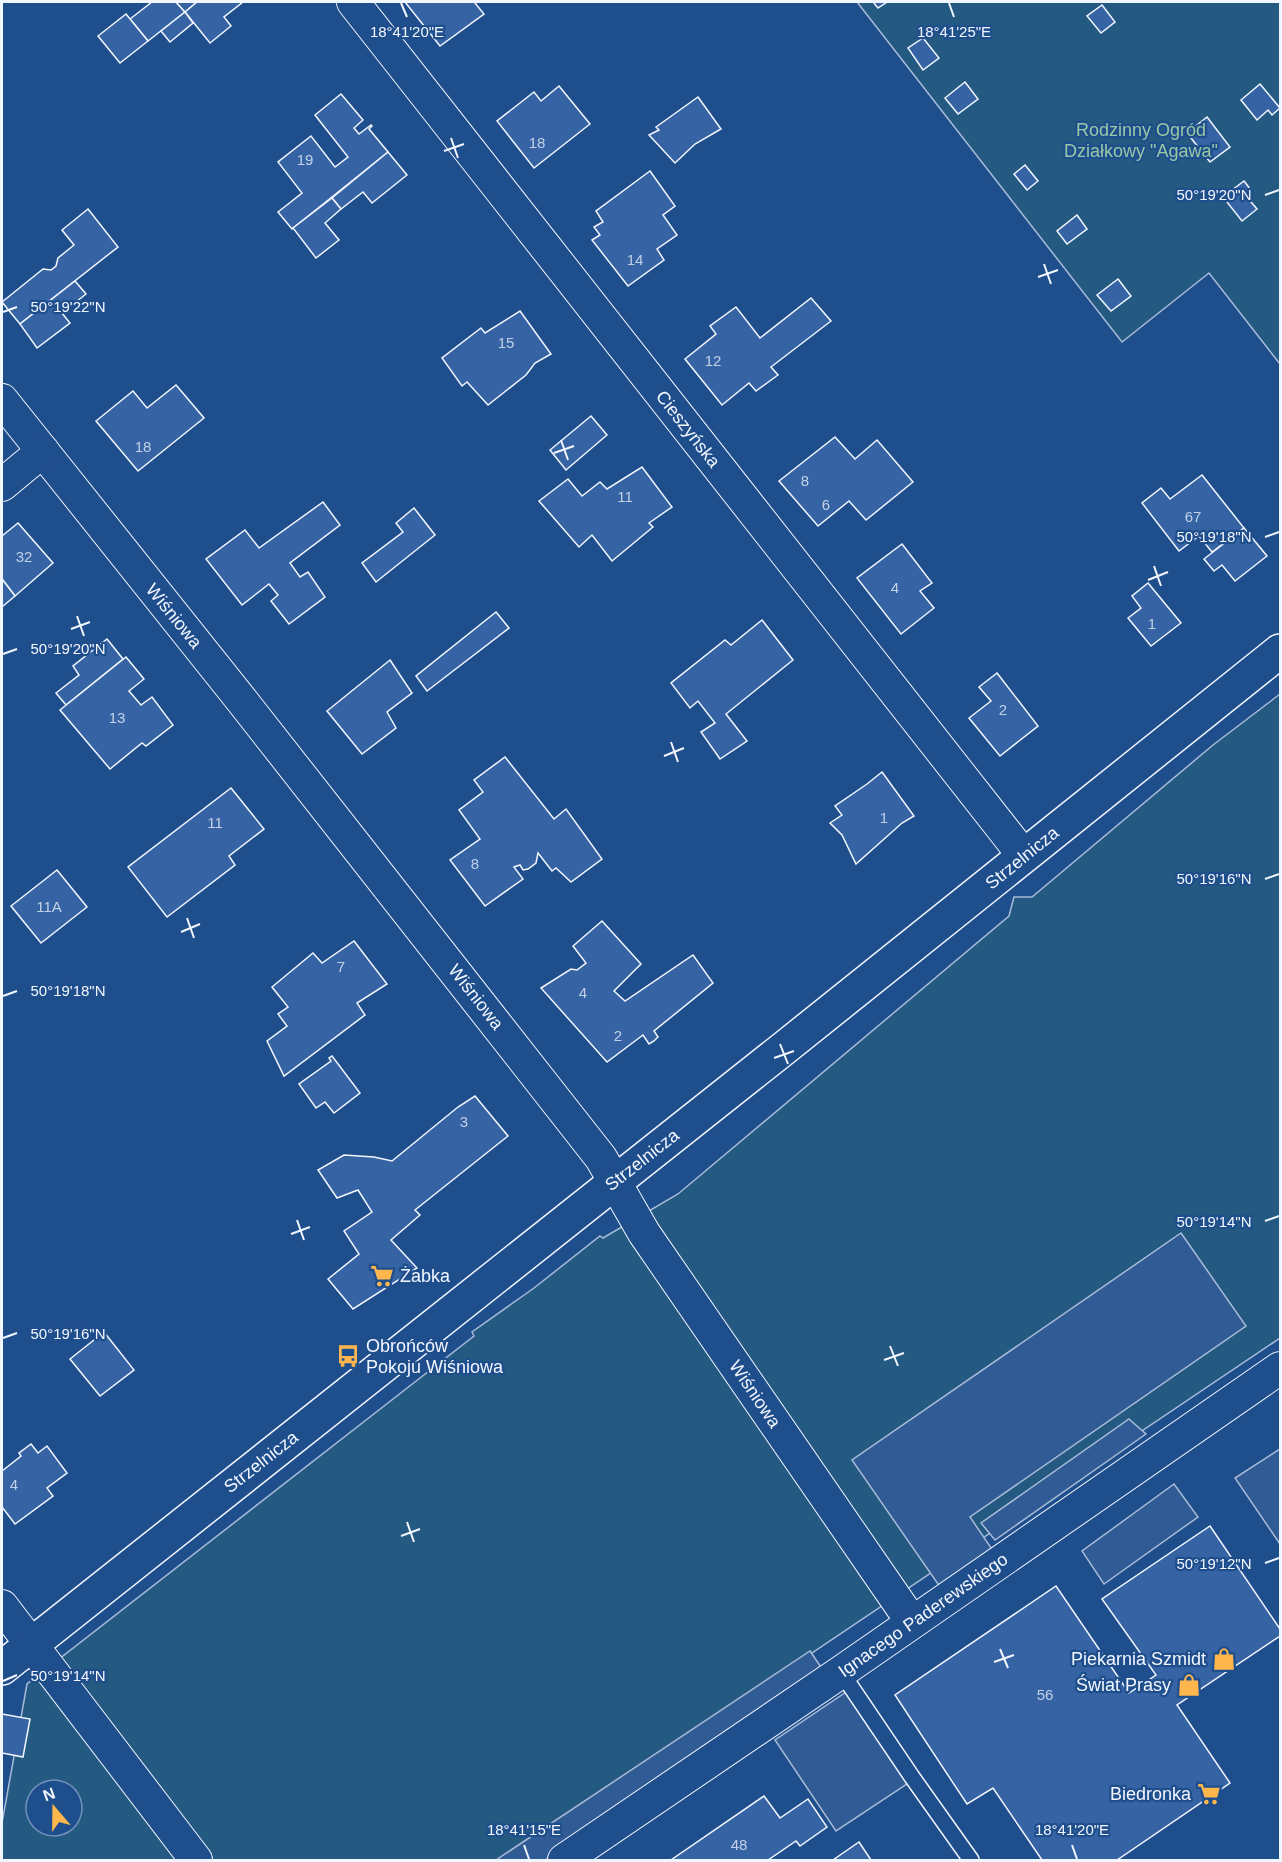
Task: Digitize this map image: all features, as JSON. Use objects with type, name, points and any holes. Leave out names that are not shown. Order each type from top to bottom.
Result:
[{"type":"street","name":"Cieszyńska","points":[[353,2],[1024,856]]},
{"type":"street","name":"Wiśniowa","points":[[2,400],[601,1158],[644,1233],[912,1622]]},
{"type":"street","points":[[2,485],[43,451]]},
{"type":"street","name":"Strzelnicza","points":[[2,1668],[1281,651]]},
{"type":"street","name":"Ignacego Paderewskiego","points":[[564,1860],[1281,1368]]},
{"type":"street","points":[[2,1606],[196,1860]]},
{"type":"lane","points":[[841,1672],[972,1860]]},
{"type":"green space","name":"Rodzinny Ogród Działkowy \"Agawa\"","points":[[857,2],[1280,2],[1280,364],[1209,273],[1122,342]]},
{"type":"green space","points":[[1280,694],[1280,1338],[610,1789],[509,1860],[2,1860],[2,1823],[27,1684],[474,1336],[472,1332],[534,1288],[600,1236],[603,1238],[678,1194],[1009,916],[1014,897],[1032,897],[1213,745]]},
{"type":"shaded area","points":[[1181,1233],[1246,1326],[970,1517],[1000,1561],[947,1597],[852,1460]]},
{"type":"shaded area","points":[[1129,1419],[1146,1434],[995,1540],[981,1523]]},
{"type":"shaded area","points":[[1280,1449],[1280,1544],[1235,1478]]},
{"type":"shaded area","points":[[1174,1484],[1198,1517],[1104,1584],[1082,1551]]},
{"type":"shaded area","points":[[810,1651],[825,1673],[545,1860],[496,1860]]},
{"type":"shaded area","points":[[858,1684],[919,1776],[836,1831],[775,1740]]},
{"type":"building","points":[[152,2],[176,2],[185,12],[148,41],[130,19]]},
{"type":"building","points":[[176,2],[197,2],[185,12]]},
{"type":"building","points":[[197,2],[243,2],[224,17],[231,26],[210,43],[185,12]]},
{"type":"building","points":[[405,2],[477,2],[475,3],[484,14],[440,46]]},
{"type":"building","points":[[873,2],[887,2],[878,8]]},
{"type":"building","points":[[1102,5],[1115,22],[1101,33],[1087,16]]},
{"type":"building","points":[[185,12],[193,23],[170,42],[161,31]]},
{"type":"building","points":[[126,14],[148,41],[120,63],[98,36]]},
{"type":"building","points":[[923,38],[939,58],[923,70],[908,48]]},
{"type":"building","points":[[965,82],[978,99],[958,114],[945,98]]},
{"type":"building","points":[[1260,84],[1280,108],[1272,115],[1268,110],[1257,120],[1241,100]]},
{"type":"building","points":[[559,86],[590,124],[534,168],[497,121],[534,92],[541,101]]},
{"type":"building","points":[[341,94],[363,120],[354,128],[359,134],[371,125],[369,129],[388,152],[292,229],[278,212],[302,193],[278,162],[311,136],[335,167],[348,157],[315,115]]},
{"type":"building","points":[[698,97],[721,129],[695,144],[675,163],[649,135],[659,130],[656,127]]},
{"type":"building","points":[[1207,117],[1230,147],[1210,162],[1187,133]]},
{"type":"building","points":[[388,152],[407,175],[372,203],[363,192],[341,209],[332,198]]},
{"type":"building","points":[[1025,165],[1038,181],[1027,190],[1014,174]]},
{"type":"building","points":[[650,171],[675,206],[663,215],[677,235],[657,249],[664,260],[628,286],[592,240],[600,235],[594,227],[603,222],[596,211]]},
{"type":"building","points":[[1244,181],[1251,190],[1245,195],[1257,209],[1242,221],[1223,197]]},
{"type":"building","points":[[332,198],[341,209],[325,223],[339,240],[316,258],[293,228]]},
{"type":"building","points":[[88,209],[118,247],[20,324],[2,302],[43,269],[51,270],[56,266],[58,258],[74,245],[62,230]]},
{"type":"building","points":[[1077,215],[1087,229],[1067,244],[1057,231]]},
{"type":"building","points":[[1118,279],[1131,296],[1111,311],[1097,295]]},
{"type":"building","points":[[75,281],[86,294],[62,313],[70,323],[37,348],[20,324]]},
{"type":"building","points":[[811,298],[831,321],[771,367],[778,375],[756,391],[749,383],[722,405],[685,359],[716,334],[710,326],[736,307],[760,338]]},
{"type":"building","points":[[520,311],[551,354],[535,363],[526,375],[488,405],[467,382],[462,386],[442,358],[481,328],[485,333]]},
{"type":"building","points":[[176,385],[204,418],[138,471],[96,421],[133,391],[147,408]]},
{"type":"building","points":[[591,416],[607,435],[566,470],[550,450]]},
{"type":"building","points":[[835,437],[855,459],[877,440],[913,482],[866,520],[849,501],[818,526],[779,481]]},
{"type":"building","points":[[642,467],[672,507],[649,523],[653,527],[612,561],[592,535],[579,547],[539,501],[568,479],[582,496],[600,482],[607,489]]},
{"type":"building","points":[[1202,475],[1244,528],[1212,552],[1199,536],[1179,551],[1142,503],[1161,488],[1170,499]]},
{"type":"building","points":[[323,502],[340,525],[290,563],[300,577],[308,572],[325,597],[289,624],[271,601],[278,595],[269,584],[242,605],[206,559],[245,530],[259,548]]},
{"type":"building","points":[[414,508],[435,535],[376,582],[362,563],[403,532],[396,523]]},
{"type":"building","points":[[18,523],[53,563],[15,596],[2,579],[2,536]]},
{"type":"building","points":[[1244,528],[1267,556],[1235,581],[1222,565],[1214,571],[1204,559]]},
{"type":"building","points":[[902,544],[932,583],[920,591],[934,608],[901,634],[857,578]]},
{"type":"building","points":[[2,579],[15,596],[2,607]]},
{"type":"building","points":[[1148,583],[1181,623],[1151,646],[1128,618],[1141,608],[1132,596]]},
{"type":"building","points":[[496,612],[509,628],[427,691],[416,676]]},
{"type":"building","points":[[762,620],[793,660],[726,714],[747,741],[720,759],[701,732],[715,723],[698,701],[690,708],[671,683],[725,640],[731,645]]},
{"type":"building","points":[[107,639],[123,659],[66,705],[56,693],[79,675],[73,666]]},
{"type":"building","points":[[126,657],[144,679],[129,691],[141,705],[152,697],[173,725],[146,746],[142,743],[110,769],[60,710]]},
{"type":"building","points":[[390,660],[412,693],[387,712],[396,728],[362,754],[327,711]]},
{"type":"building","points":[[997,673],[1038,726],[1000,756],[969,718],[991,701],[979,687]]},
{"type":"building","points":[[505,757],[554,819],[566,809],[602,859],[571,882],[556,868],[552,871],[538,853],[536,863],[528,869],[523,870],[520,865],[514,867],[523,879],[485,906],[450,860],[480,839],[459,810],[483,792],[474,780]]},
{"type":"building","points":[[882,772],[914,816],[902,823],[856,864],[842,835],[830,823],[842,815],[835,806]]},
{"type":"building","points":[[231,788],[264,829],[229,856],[235,865],[167,917],[128,867]]},
{"type":"building","points":[[57,870],[87,907],[41,943],[11,906]]},
{"type":"building","points":[[602,921],[641,964],[614,991],[625,1001],[693,955],[713,983],[654,1031],[658,1037],[654,1041],[649,1044],[643,1035],[607,1062],[541,988],[571,969],[577,970],[586,963],[573,946]]},
{"type":"building","points":[[354,941],[387,984],[357,1003],[365,1015],[284,1076],[267,1041],[287,1026],[278,1014],[288,1007],[272,987],[313,953],[322,963]]},
{"type":"building","points":[[332,1056],[360,1093],[334,1113],[325,1102],[316,1108],[299,1084],[331,1061],[329,1058]]},
{"type":"building","points":[[475,1096],[508,1136],[415,1210],[420,1215],[391,1240],[417,1268],[353,1309],[328,1279],[359,1254],[344,1231],[372,1212],[358,1190],[337,1198],[318,1170],[344,1155],[392,1161],[458,1107]]},
{"type":"building","points":[[104,1332],[134,1370],[100,1396],[70,1359]]},
{"type":"building","points":[[31,1444],[38,1453],[47,1446],[67,1473],[47,1488],[53,1496],[15,1524],[2,1507],[2,1471],[21,1456],[19,1453]]},
{"type":"building","points":[[1210,1526],[1280,1629],[1280,1636],[1177,1705],[1230,1783],[1117,1860],[1042,1860],[993,1788],[967,1804],[895,1695],[1056,1586],[1129,1693],[1156,1675],[1102,1599]]},
{"type":"building","points":[[2,1714],[30,1719],[23,1757],[2,1753]]},
{"type":"building","points":[[764,1796],[780,1818],[808,1799],[827,1827],[800,1846],[796,1841],[768,1860],[671,1860]]},
{"type":"building","points":[[859,1842],[871,1860],[833,1860]]},
{"type":"place","name":"Żabka","points":[[382,1276]]},
{"type":"place","name":"Obrońców Pokoju Wiśniowa","points":[[348,1356]]},
{"type":"place","name":"Piekarnia Szmidt","points":[[1224,1659]]},
{"type":"place","name":"Świat Prasy","points":[[1189,1685]]},
{"type":"place","name":"Biedronka","points":[[1209,1794]]}]
